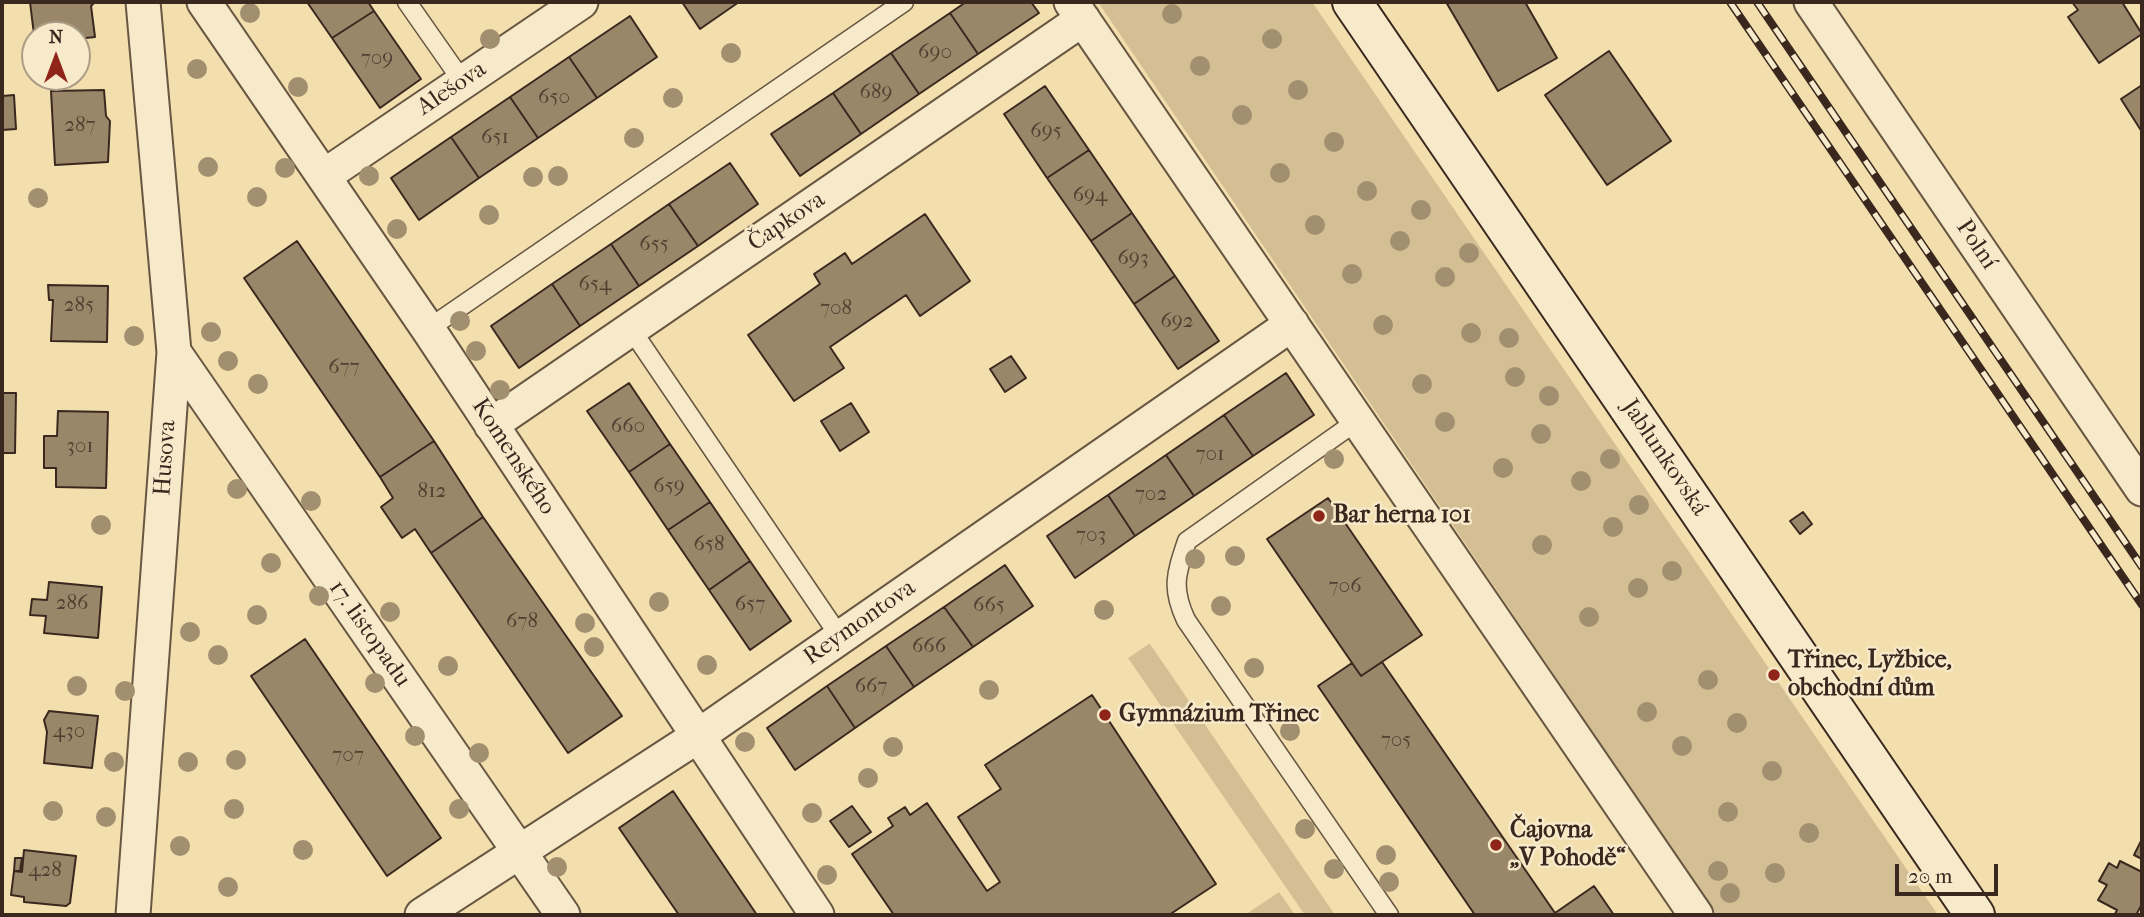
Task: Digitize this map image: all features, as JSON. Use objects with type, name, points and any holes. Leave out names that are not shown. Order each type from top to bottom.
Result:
[{"type":"main road","name":"Jablunkovská","points":[[1352,2],[1975,915]]},
{"type":"street","name":"Husova","points":[[133,915],[174,352],[143,2]]},
{"type":"street","name":"Komenského","points":[[204,2],[428,329],[817,915]]},
{"type":"street","name":"Alešova","points":[[324,176],[581,2]]},
{"type":"street","name":"Polní","points":[[1811,2],[2142,489]]},
{"type":"street","points":[[1077,11],[1696,915]]},
{"type":"street","name":"Čapkova","points":[[491,425],[631,329],[1077,11]]},
{"type":"street","name":"Reymontova","points":[[422,915],[698,736],[1292,324]]},
{"type":"street","name":"17. listopadu","points":[[174,352],[563,915]]},
{"type":"lane","points":[[407,2],[463,82]]},
{"type":"lane","points":[[428,329],[904,2]]},
{"type":"lane","points":[[631,329],[840,637]]},
{"type":"lane","points":[[1357,421],[1187,541],[1178,569],[1175,596],[1186,620],[1389,915]]},
{"type":"shaded area","points":[[1098,2],[1312,2],[1938,915],[1717,915]]},
{"type":"shaded area","points":[[1149,644],[1335,915],[1305,915],[1128,658]]},
{"type":"shaded area","points":[[1279,892],[1295,915],[1245,915]]},
{"type":"building","points":[[30,2],[95,2],[91,6],[95,37],[91,37],[91,21],[32,21]]},
{"type":"building","points":[[307,2],[368,2],[374,11],[332,38]]},
{"type":"building","points":[[682,2],[739,2],[700,29]]},
{"type":"building","points":[[966,2],[1031,2],[1039,13],[978,54],[950,13]]},
{"type":"building","points":[[1446,2],[1525,2],[1557,58],[1498,91]]},
{"type":"building","points":[[2072,2],[2122,2],[2142,34],[2099,63],[2068,17],[2078,10]]},
{"type":"building","points":[[374,11],[421,79],[380,108],[332,38]]},
{"type":"building","points":[[950,13],[978,54],[919,94],[891,53]]},
{"type":"building","points":[[630,16],[657,57],[597,98],[569,57]]},
{"type":"building","points":[[1609,51],[1671,141],[1607,185],[1545,95]]},
{"type":"building","points":[[891,53],[919,94],[861,134],[833,93]]},
{"type":"building","points":[[569,57],[597,98],[538,138],[510,97]]},
{"type":"building","points":[[2142,85],[2142,132],[2121,99]]},
{"type":"building","points":[[1045,86],[1089,150],[1047,178],[1004,114]]},
{"type":"building","points":[[104,90],[106,116],[110,121],[108,162],[55,165],[51,91]]},
{"type":"building","points":[[833,93],[861,134],[800,176],[771,134]]},
{"type":"building","points":[[14,95],[16,129],[2,130],[2,96]]},
{"type":"building","points":[[510,97],[538,138],[479,178],[451,137]]},
{"type":"building","points":[[451,137],[479,178],[419,220],[391,178]]},
{"type":"building","points":[[1089,150],[1132,213],[1091,241],[1047,178]]},
{"type":"building","points":[[730,163],[758,204],[698,246],[669,204]]},
{"type":"building","points":[[669,204],[698,246],[639,286],[611,244]]},
{"type":"building","points":[[1132,213],[1175,276],[1134,304],[1091,241]]},
{"type":"building","points":[[925,214],[970,281],[920,316],[906,295],[830,347],[844,368],[794,401],[748,335],[820,284],[814,274],[845,253],[852,264]]},
{"type":"building","points":[[297,241],[434,441],[380,477],[244,278]]},
{"type":"building","points":[[611,244],[639,286],[580,326],[552,284]]},
{"type":"building","points":[[1175,276],[1219,341],[1178,369],[1134,304]]},
{"type":"building","points":[[552,284],[580,326],[519,368],[491,326]]},
{"type":"building","points":[[48,285],[108,286],[107,342],[51,341],[53,300],[49,300]]},
{"type":"building","points":[[1011,356],[1026,378],[1005,392],[990,369]]},
{"type":"building","points":[[1286,373],[1314,415],[1253,456],[1224,415]]},
{"type":"building","points":[[629,383],[670,444],[629,472],[587,411]]},
{"type":"building","points":[[2,393],[16,393],[15,453],[2,453]]},
{"type":"building","points":[[851,403],[869,432],[840,451],[821,421]]},
{"type":"building","points":[[58,411],[108,412],[106,488],[56,487],[56,468],[44,468],[44,436],[57,436]]},
{"type":"building","points":[[1224,415],[1253,456],[1194,496],[1166,455]]},
{"type":"building","points":[[434,441],[483,517],[431,553],[415,529],[402,538],[381,507],[393,498],[380,477]]},
{"type":"building","points":[[670,444],[710,502],[668,530],[629,472]]},
{"type":"building","points":[[1166,455],[1194,496],[1135,536],[1108,495]]},
{"type":"building","points":[[1108,495],[1135,536],[1075,578],[1047,536]]},
{"type":"building","points":[[1328,498],[1422,635],[1361,676],[1267,539]]},
{"type":"building","points":[[710,502],[750,561],[709,590],[668,530]]},
{"type":"building","points":[[1803,512],[1812,524],[1800,534],[1790,521]]},
{"type":"building","points":[[483,517],[622,716],[568,753],[431,553]]},
{"type":"building","points":[[750,561],[791,621],[750,650],[709,590]]},
{"type":"building","points":[[1005,565],[1033,606],[973,647],[944,607]]},
{"type":"building","points":[[49,582],[102,587],[98,638],[44,633],[46,616],[30,615],[32,599],[47,600]]},
{"type":"building","points":[[944,607],[973,647],[914,687],[886,646]]},
{"type":"building","points":[[305,639],[441,838],[387,876],[251,676]]},
{"type":"building","points":[[886,646],[914,687],[855,728],[827,686]]},
{"type":"building","points":[[1382,662],[1555,913],[1475,915],[1318,686],[1352,663],[1361,676]]},
{"type":"building","points":[[827,686],[855,728],[795,770],[767,728]]},
{"type":"building","points":[[1092,695],[1216,884],[1169,915],[894,915],[852,854],[893,826],[888,818],[905,807],[910,815],[927,803],[987,891],[1000,882],[958,817],[1001,789],[985,765]]},
{"type":"building","points":[[49,711],[98,716],[92,768],[44,763],[47,732],[44,720]]},
{"type":"building","points":[[673,791],[757,915],[679,915],[619,828]]},
{"type":"building","points":[[852,806],[871,832],[849,847],[830,821]]},
{"type":"building","points":[[2142,839],[2142,859],[2134,855]]},
{"type":"building","points":[[24,850],[76,856],[70,903],[66,906],[24,902],[24,897],[11,895],[14,871],[22,872]]},
{"type":"building","points":[[15,858],[22,858],[20,871],[14,871]]},
{"type":"building","points":[[2120,861],[2142,872],[2142,904],[2136,915],[2115,914],[2117,910],[2098,900],[2107,885],[2099,881],[2109,863],[2117,868]]},
{"type":"building","points":[[1594,886],[1614,915],[1552,915],[1555,913]]},
{"type":"railway","points":[[1730,2],[2142,605]]},
{"type":"railway","points":[[1757,2],[2142,567]]},
{"type":"place","name":"Bar herna 101","points":[[1319,516]]},
{"type":"place","name":"Třinec, Lyžbice, obchodní dům","points":[[1774,675]]},
{"type":"place","name":"Gymnázium Třinec","points":[[1105,715]]},
{"type":"place","name":"Čajovna „V Pohodě“","points":[[1496,845]]}]
